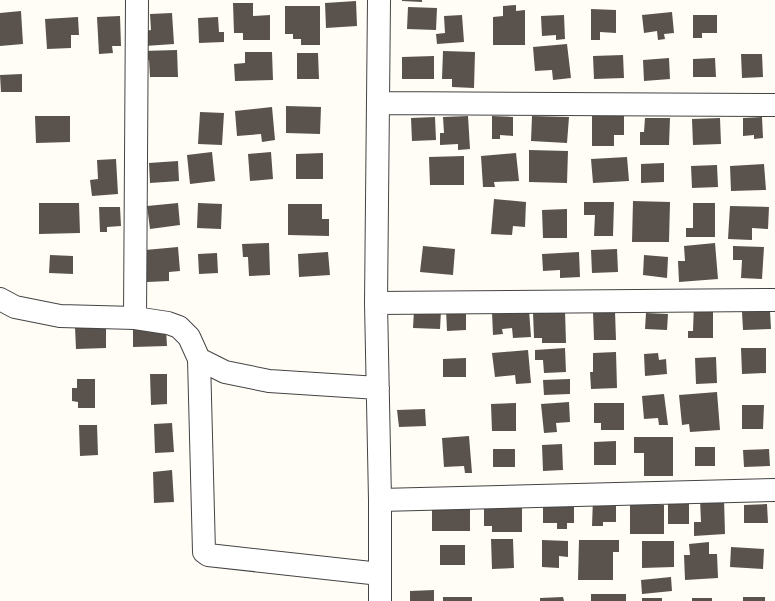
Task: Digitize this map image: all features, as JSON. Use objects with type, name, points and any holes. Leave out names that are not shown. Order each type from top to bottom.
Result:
[{"type":"street","points":[[136,318],[137,0]]},
{"type":"street","points":[[380,0],[376,303],[380,500],[380,601]]},
{"type":"street","points":[[379,103],[775,105]]},
{"type":"street","points":[[0,299],[15,307],[60,316],[136,318],[168,323],[179,327],[189,337],[199,359],[204,552],[208,555],[380,574]]},
{"type":"street","points":[[376,303],[775,300]]},
{"type":"street","points":[[199,359],[225,372],[269,381],[378,388]]},
{"type":"street","points":[[380,500],[775,490]]},
{"type":"building","points":[[422,0],[422,2],[402,1]]},
{"type":"building","points":[[356,1],[357,26],[326,28],[325,3]]},
{"type":"building","points":[[233,3],[253,3],[253,16],[270,15],[270,40],[243,40],[243,33],[234,33]]},
{"type":"building","points":[[516,5],[516,11],[525,10],[525,45],[493,45],[493,17],[503,16],[503,6]]},
{"type":"building","points":[[285,6],[320,6],[320,45],[301,45],[301,39],[293,39],[293,34],[285,34]]},
{"type":"building","points":[[408,7],[437,8],[436,30],[407,29]]},
{"type":"building","points":[[591,9],[616,10],[616,33],[600,32],[600,40],[591,40]]},
{"type":"building","points":[[21,11],[23,44],[0,46],[0,13]]},
{"type":"building","points":[[672,12],[674,33],[664,34],[665,39],[658,40],[657,31],[644,33],[642,15]]},
{"type":"building","points":[[172,13],[174,44],[145,46],[144,31],[151,30],[150,14]]},
{"type":"building","points":[[462,15],[464,42],[437,44],[436,34],[445,33],[444,16]]},
{"type":"building","points":[[564,15],[565,39],[556,40],[556,35],[542,36],[541,16]]},
{"type":"building","points":[[693,15],[717,15],[717,33],[702,33],[702,38],[693,38]]},
{"type":"building","points":[[120,16],[121,46],[112,46],[113,53],[99,54],[97,17]]},
{"type":"building","points":[[78,17],[79,35],[71,35],[71,48],[47,49],[45,19]]},
{"type":"building","points":[[218,17],[219,32],[224,32],[224,42],[199,43],[198,18]]},
{"type":"building","points":[[567,44],[571,78],[553,80],[552,70],[535,71],[533,47]]},
{"type":"building","points":[[177,50],[178,77],[150,77],[149,60],[142,60],[142,51]]},
{"type":"building","points":[[443,51],[475,52],[474,88],[452,87],[452,79],[442,79]]},
{"type":"building","points":[[245,52],[272,52],[273,80],[235,81],[234,64],[245,63]]},
{"type":"building","points":[[297,53],[318,53],[319,79],[297,79]]},
{"type":"building","points":[[741,54],[762,54],[763,77],[742,78]]},
{"type":"building","points":[[623,55],[624,78],[594,79],[593,56]]},
{"type":"building","points":[[434,56],[434,79],[402,79],[402,57]]},
{"type":"building","points":[[669,58],[670,79],[644,81],[643,60]]},
{"type":"building","points":[[715,58],[716,77],[693,77],[693,59]]},
{"type":"building","points":[[22,74],[22,92],[1,92],[0,75]]},
{"type":"building","points":[[286,106],[321,107],[320,134],[286,133]]},
{"type":"building","points":[[272,107],[275,140],[262,142],[261,134],[237,136],[235,111]]},
{"type":"building","points":[[200,112],[224,113],[222,145],[198,144]]},
{"type":"building","points":[[35,116],[70,116],[70,142],[36,143]]},
{"type":"building","points":[[468,116],[470,149],[458,150],[458,144],[440,145],[440,133],[444,133],[443,117]]},
{"type":"building","points":[[492,116],[513,117],[513,136],[500,135],[500,139],[492,139]]},
{"type":"building","points":[[532,116],[569,117],[567,143],[531,141]]},
{"type":"building","points":[[592,116],[624,116],[624,135],[614,135],[614,146],[592,146]]},
{"type":"building","points":[[435,117],[436,140],[412,141],[411,118]]},
{"type":"building","points":[[762,117],[763,138],[754,139],[754,135],[743,136],[743,118]]},
{"type":"building","points":[[645,118],[670,118],[669,145],[640,145],[640,132],[644,132]]},
{"type":"building","points":[[720,118],[721,144],[693,145],[692,119]]},
{"type":"building","points":[[529,150],[568,151],[567,183],[529,182]]},
{"type":"building","points":[[212,152],[215,181],[190,184],[187,155]]},
{"type":"building","points":[[271,152],[273,179],[250,181],[248,154]]},
{"type":"building","points":[[323,153],[323,179],[296,179],[296,154]]},
{"type":"building","points":[[516,153],[519,181],[494,182],[495,187],[483,187],[481,156]]},
{"type":"building","points":[[464,156],[464,185],[430,185],[429,157]]},
{"type":"building","points":[[627,157],[629,181],[593,183],[591,159]]},
{"type":"building","points":[[116,159],[118,194],[92,196],[90,180],[98,179],[97,160]]},
{"type":"building","points":[[178,161],[179,181],[150,183],[149,163]]},
{"type":"building","points":[[664,163],[664,182],[641,183],[641,164]]},
{"type":"building","points":[[764,164],[766,190],[731,191],[730,166]]},
{"type":"building","points":[[717,165],[718,187],[692,188],[691,166]]},
{"type":"building","points":[[494,199],[526,202],[525,227],[513,226],[512,235],[491,234]]},
{"type":"building","points":[[633,201],[670,202],[669,242],[632,242]]},
{"type":"building","points":[[584,202],[614,202],[613,236],[594,236],[595,215],[584,215]]},
{"type":"building","points":[[39,203],[79,203],[80,233],[39,234]]},
{"type":"building","points":[[178,203],[180,225],[150,229],[147,206]]},
{"type":"building","points":[[198,203],[222,204],[221,229],[197,228]]},
{"type":"building","points":[[693,203],[715,203],[715,237],[686,237],[686,228],[693,228]]},
{"type":"building","points":[[288,204],[322,204],[322,219],[329,219],[329,236],[288,235]]},
{"type":"building","points":[[730,206],[769,207],[768,229],[752,228],[752,240],[728,239]]},
{"type":"building","points":[[99,207],[120,207],[121,226],[107,227],[107,232],[100,232]]},
{"type":"building","points":[[567,209],[567,238],[543,238],[542,210]]},
{"type":"building","points":[[269,243],[270,275],[249,276],[248,257],[243,257],[242,244]]},
{"type":"building","points":[[715,243],[718,279],[679,282],[678,261],[685,261],[684,246]]},
{"type":"building","points":[[423,246],[455,249],[453,275],[420,272]]},
{"type":"building","points":[[733,246],[764,247],[762,279],[741,278],[742,260],[733,260]]},
{"type":"building","points":[[178,247],[180,271],[169,272],[169,281],[147,282],[145,250]]},
{"type":"building","points":[[617,249],[618,272],[592,273],[591,250]]},
{"type":"building","points":[[328,252],[330,275],[299,277],[298,254]]},
{"type":"building","points":[[579,252],[580,277],[560,278],[560,270],[543,271],[542,254]]},
{"type":"building","points":[[217,253],[218,273],[199,274],[198,254]]},
{"type":"building","points":[[50,255],[73,256],[73,274],[49,273]]},
{"type":"building","points":[[644,255],[668,257],[667,278],[643,275]]},
{"type":"building","points":[[694,303],[713,303],[713,338],[688,338],[688,331],[693,331]]},
{"type":"building","points":[[466,308],[466,330],[447,331],[446,309]]},
{"type":"building","points":[[414,310],[441,311],[440,329],[413,328]]},
{"type":"building","points":[[529,310],[531,337],[513,338],[512,328],[502,329],[503,334],[493,335],[492,312]]},
{"type":"building","points":[[565,311],[566,343],[542,343],[542,338],[534,338],[533,312]]},
{"type":"building","points":[[615,311],[616,340],[594,340],[593,312]]},
{"type":"building","points":[[770,311],[771,329],[743,330],[742,312]]},
{"type":"building","points":[[646,313],[668,314],[667,330],[645,329]]},
{"type":"building","points":[[106,326],[106,348],[76,349],[75,327]]},
{"type":"building","points":[[166,329],[167,346],[133,347],[133,330]]},
{"type":"building","points":[[565,348],[566,372],[544,373],[543,360],[535,360],[535,350]]},
{"type":"building","points":[[741,348],[766,348],[766,373],[742,374]]},
{"type":"building","points":[[528,350],[531,383],[516,384],[515,375],[495,377],[492,353]]},
{"type":"building","points":[[616,352],[617,388],[591,389],[590,372],[593,372],[593,353]]},
{"type":"building","points":[[658,353],[659,360],[666,359],[667,374],[645,376],[644,354]]},
{"type":"building","points":[[716,357],[717,383],[696,384],[695,358]]},
{"type":"building","points":[[466,358],[466,377],[443,377],[443,359]]},
{"type":"building","points":[[150,374],[167,374],[167,404],[151,405]]},
{"type":"building","points":[[77,379],[95,379],[95,408],[78,408],[78,402],[72,401],[72,388],[77,388]]},
{"type":"building","points":[[570,379],[570,394],[544,395],[543,380]]},
{"type":"building","points":[[717,392],[720,430],[690,432],[689,424],[682,425],[679,395]]},
{"type":"building","points":[[664,394],[668,425],[659,425],[658,418],[644,419],[642,396]]},
{"type":"building","points":[[569,402],[570,422],[556,423],[557,432],[544,433],[541,404]]},
{"type":"building","points":[[516,403],[516,431],[492,431],[491,404]]},
{"type":"building","points":[[594,403],[624,403],[624,430],[601,430],[601,423],[594,423]]},
{"type":"building","points":[[742,405],[764,405],[763,429],[742,429]]},
{"type":"building","points":[[425,409],[426,426],[399,427],[397,410]]},
{"type":"building","points":[[172,423],[174,452],[155,453],[154,424]]},
{"type":"building","points":[[79,425],[97,425],[98,455],[80,456]]},
{"type":"building","points":[[469,436],[472,473],[465,473],[464,466],[444,467],[442,438]]},
{"type":"building","points":[[634,437],[673,437],[673,476],[644,476],[644,453],[634,453]]},
{"type":"building","points":[[616,441],[616,465],[594,465],[594,442]]},
{"type":"building","points":[[562,444],[563,470],[543,471],[542,445]]},
{"type":"building","points":[[695,447],[715,447],[715,466],[695,466]]},
{"type":"building","points":[[493,449],[515,449],[515,467],[493,467]]},
{"type":"building","points":[[769,449],[770,466],[744,467],[743,450]]},
{"type":"building","points":[[172,470],[174,502],[154,503],[153,472]]},
{"type":"building","points":[[593,498],[616,499],[616,522],[603,522],[603,526],[592,526]]},
{"type":"building","points":[[668,498],[689,498],[689,524],[668,524]]},
{"type":"building","points":[[724,498],[725,534],[694,536],[694,522],[701,522],[700,499]]},
{"type":"building","points":[[522,501],[522,532],[492,532],[492,526],[484,526],[484,505]]},
{"type":"building","points":[[543,502],[574,502],[574,523],[567,523],[567,529],[557,529],[557,523],[543,523]]},
{"type":"building","points":[[432,503],[470,503],[470,531],[432,531]]},
{"type":"building","points":[[767,504],[768,523],[744,523],[744,505]]},
{"type":"building","points":[[630,505],[664,505],[664,534],[630,534]]},
{"type":"building","points":[[491,539],[513,539],[514,568],[492,569]]},
{"type":"building","points":[[542,540],[568,541],[568,557],[559,556],[559,568],[542,567]]},
{"type":"building","points":[[579,540],[619,540],[619,552],[613,552],[613,580],[578,580]]},
{"type":"building","points":[[642,541],[674,541],[674,567],[642,568]]},
{"type":"building","points":[[709,542],[709,554],[717,554],[718,578],[685,580],[684,555],[690,555],[689,544]]},
{"type":"building","points":[[440,545],[465,545],[465,565],[440,565]]},
{"type":"building","points":[[731,547],[764,549],[763,569],[730,567]]},
{"type":"building","points":[[671,577],[672,591],[642,594],[641,580]]},
{"type":"building","points":[[434,590],[434,601],[410,601],[410,591]]},
{"type":"building","points":[[591,594],[626,594],[626,601],[591,601]]},
{"type":"building","points":[[443,597],[472,597],[472,601],[443,601]]},
{"type":"building","points":[[563,597],[564,601],[540,601],[540,598]]},
{"type":"building","points":[[743,597],[765,597],[765,601],[743,601]]},
{"type":"building","points":[[642,598],[662,598],[662,601],[642,601]]},
{"type":"building","points":[[692,598],[712,598],[712,601],[692,601]]}]
